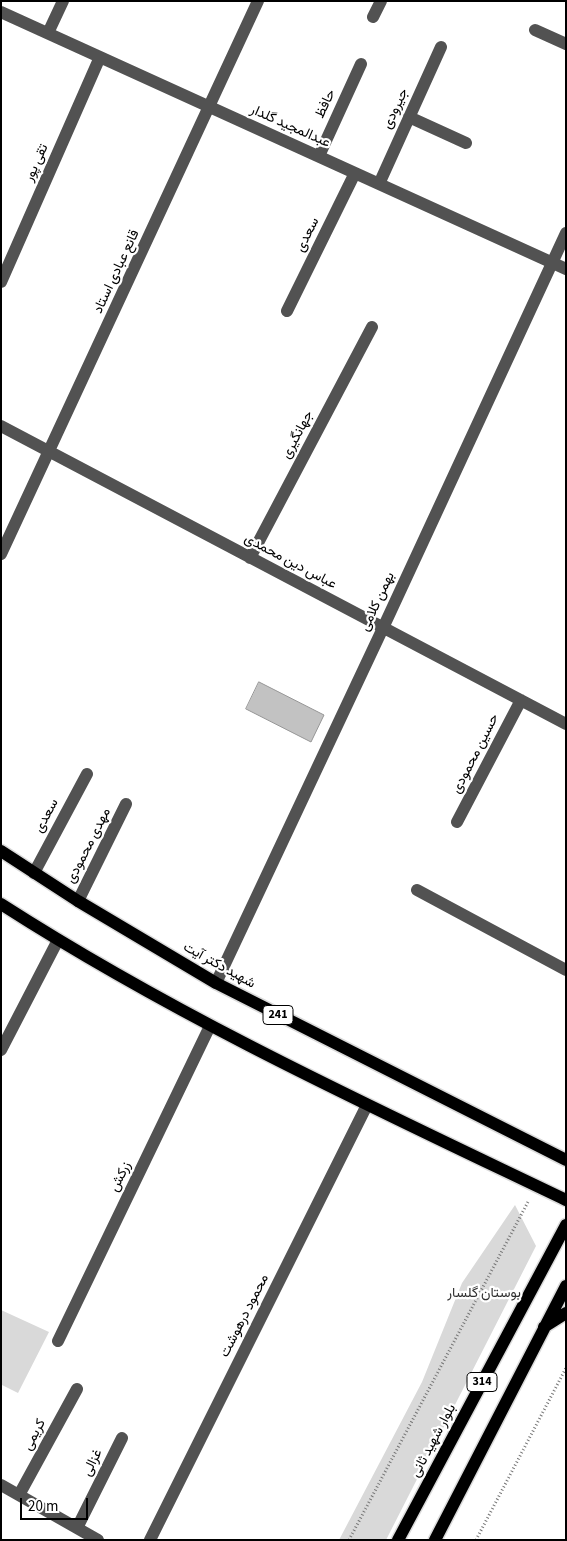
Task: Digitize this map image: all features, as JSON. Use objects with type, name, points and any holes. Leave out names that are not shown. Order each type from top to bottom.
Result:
[{"type":"main road","name":"شهید دکتر آیت","points":[[1,851],[78,901],[216,983],[566,1160]]},
{"type":"main road","points":[[1,904],[58,940],[210,1026],[366,1105],[566,1200]]},
{"type":"main road","name":"بلوار شهید ثانی","points":[[398,1540],[566,1225]]},
{"type":"main road","name":"314","points":[[435,1540],[566,1286]]},
{"type":"main road","points":[[544,1327],[566,1313]]},
{"type":"street","points":[[48,33],[63,1]]},
{"type":"street","name":"قانع عبادی استاد","points":[[1,554],[258,1]]},
{"type":"street","points":[[373,17],[381,1]]},
{"type":"street","name":"عبدالمجید گلدار","points":[[1,12],[566,269]]},
{"type":"street","points":[[535,30],[566,44]]},
{"type":"street","name":"جیرودی","points":[[378,184],[441,47]]},
{"type":"street","name":"تقی پور","points":[[1,282],[100,57]]},
{"type":"street","name":"حافظ","points":[[319,156],[361,64]]},
{"type":"street","points":[[408,118],[466,143]]},
{"type":"street","name":"سعدی","points":[[287,311],[355,173]]},
{"type":"street","name":"بهمن کلامی","points":[[216,983],[566,233]]},
{"type":"street","name":"جهانگیری","points":[[250,558],[372,327]]},
{"type":"street","name":"عباس دین محمدی","points":[[1,426],[566,724]]},
{"type":"street","name":"حسین محمودی","points":[[457,822],[521,700]]},
{"type":"street","name":"سعدی","points":[[34,873],[86,774]]},
{"type":"street","name":"مهدی محمودی","points":[[78,901],[126,804]]},
{"type":"street","points":[[417,890],[566,970]]},
{"type":"street","points":[[1,1050],[58,940]]},
{"type":"street","name":"زرکش","points":[[58,1341],[210,1026]]},
{"type":"street","name":"محمود درهوشت","points":[[150,1540],[366,1105]]},
{"type":"street","name":"کریمی","points":[[20,1495],[76,1389]]},
{"type":"street","name":"غزالی","points":[[77,1528],[122,1438]]},
{"type":"street","points":[[1,1485],[98,1540]]},
{"type":"path","points":[[349,1540],[537,1186]]},
{"type":"path","points":[[476,1540],[566,1368]]},
{"type":"green space","name":"بوستان گلسار","points":[[515,1205],[536,1246],[386,1540],[339,1540],[422,1382],[462,1283]]},
{"type":"green space","points":[[1,1310],[49,1332],[18,1393],[2,1385],[1,1387]]},
{"type":"building","points":[[259,682],[324,715],[311,742],[246,709]]}]
